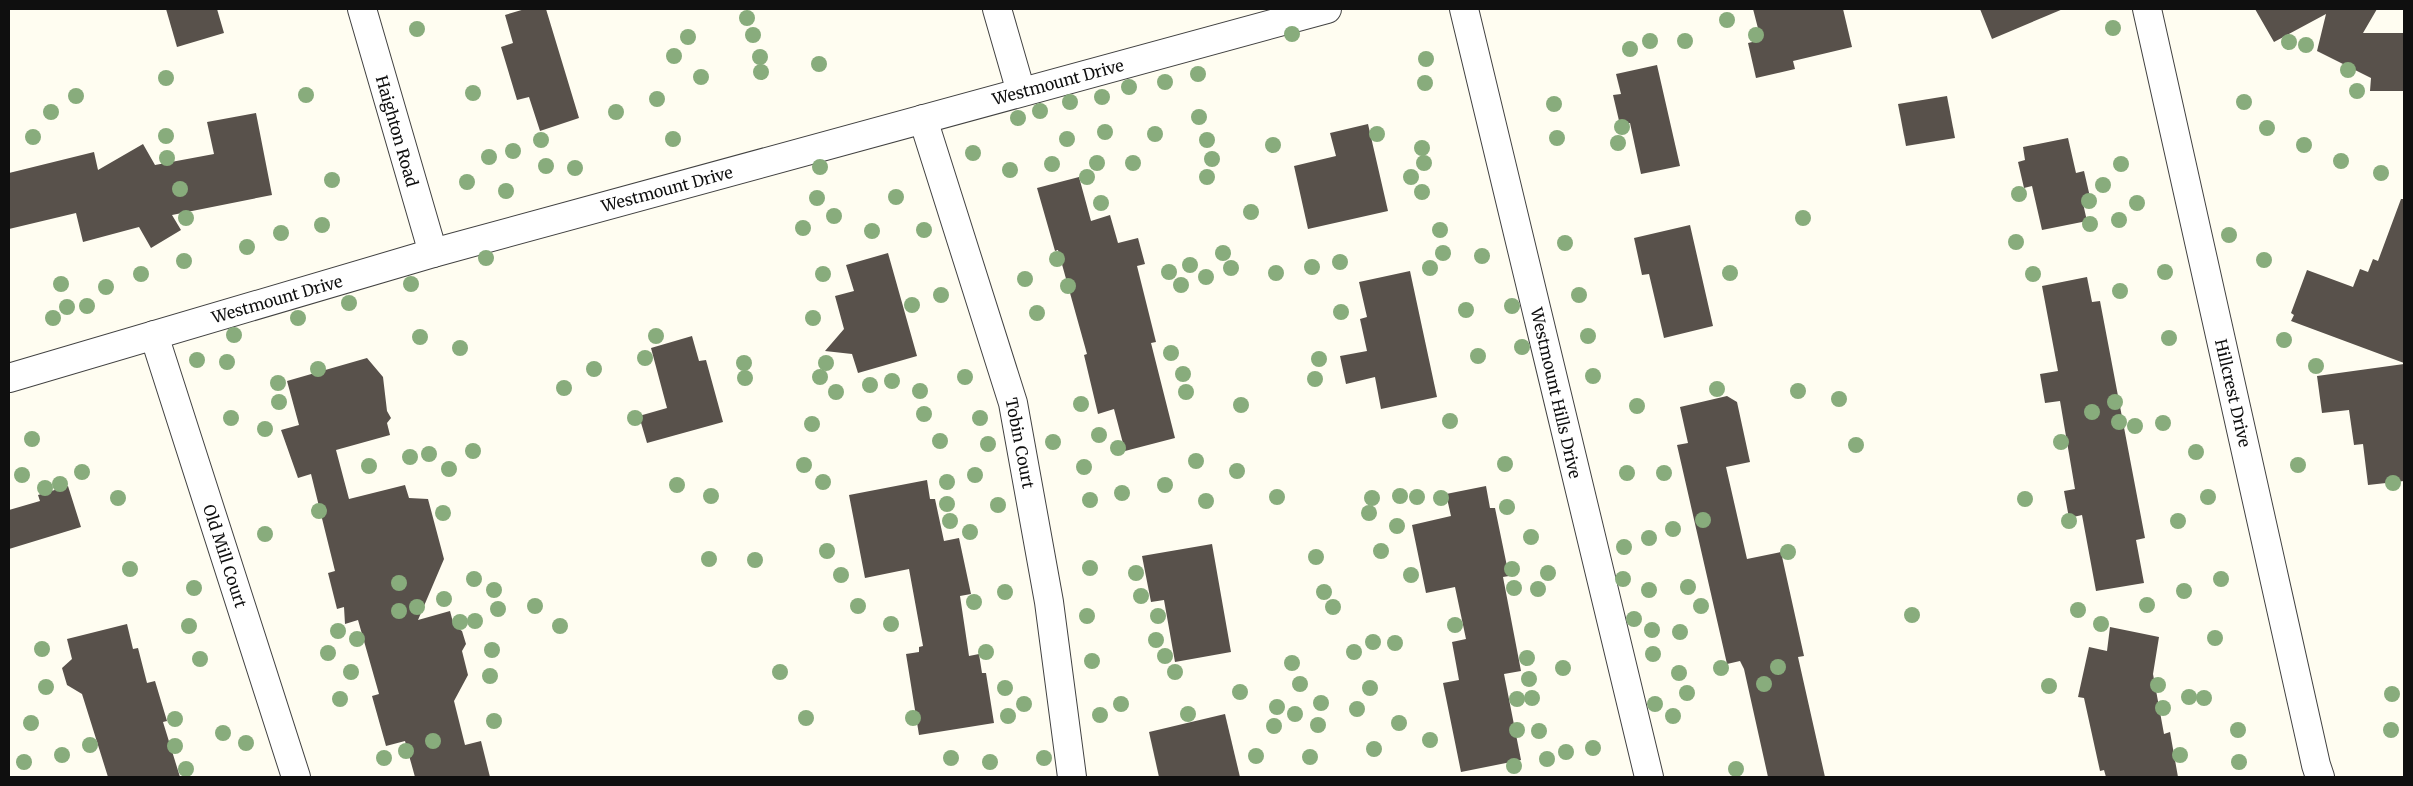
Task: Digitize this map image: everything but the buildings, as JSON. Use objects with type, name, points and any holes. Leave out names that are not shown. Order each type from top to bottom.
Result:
[{"type":"street","name":"Haighton Road","points":[[362,9],[433,253]]},
{"type":"street","points":[[997,9],[1021,92]]},
{"type":"street","name":"Westmount Drive","points":[[9,378],[433,253],[1327,9]]},
{"type":"street","name":"Westmount Hills Drive","points":[[1464,9],[1649,777]]},
{"type":"street","name":"Hillcrest Drive","points":[[2147,9],[2313,756],[2320,777]]},
{"type":"street","name":"Tobin Court","points":[[923,119],[1013,403],[1049,602],[1072,777]]},
{"type":"street","name":"Old Mill Court","points":[[154,335],[296,777]]}]
